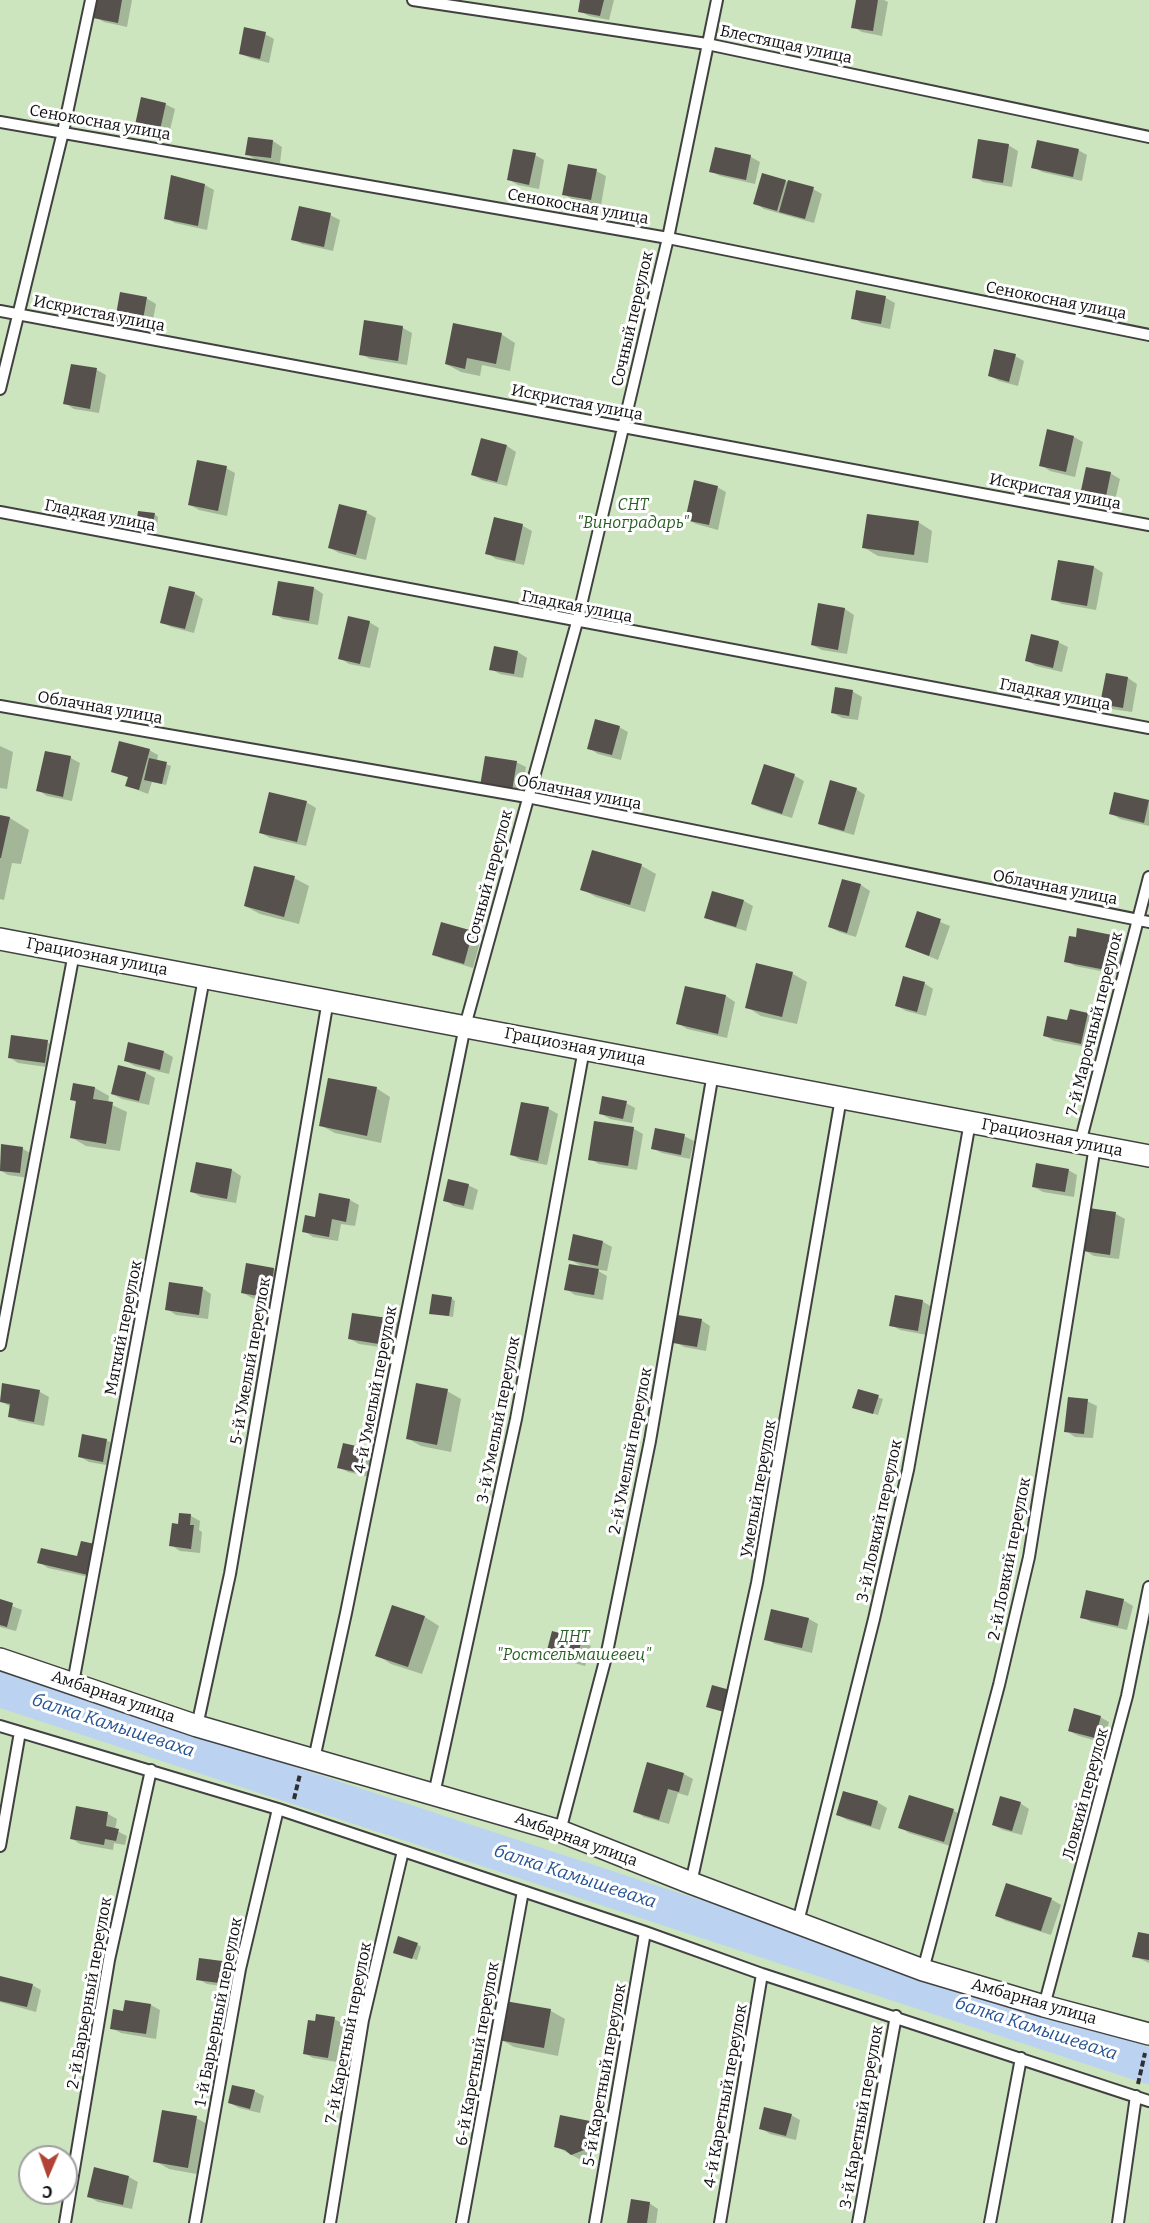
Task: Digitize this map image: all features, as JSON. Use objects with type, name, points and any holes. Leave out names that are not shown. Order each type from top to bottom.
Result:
[{"type":"street","name":"Грациозная улица","points":[[0,939],[1149,1156]]},
{"type":"street","name":"Амбарная улица","points":[[0,1659],[197,1726],[560,1831],[923,1970],[1044,2006],[1148,2042]]},
{"type":"lane","points":[[0,389],[63,132],[91,0]]},
{"type":"lane","name":"Блестящая улица","points":[[413,0],[707,44],[1149,137]]},
{"type":"lane","name":"Сочный переулок","points":[[465,1026],[576,622],[668,238],[717,0]]},
{"type":"lane","name":"Сенокосная улица","points":[[0,122],[668,238],[1149,335]]},
{"type":"lane","name":"Искристая улица","points":[[0,311],[1149,525]]},
{"type":"lane","name":"Гладкая улица","points":[[0,512],[1149,728]]},
{"type":"lane","name":"Облачная улица","points":[[0,706],[527,797],[1149,922]]},
{"type":"lane","name":"7-й Марочный переулок","points":[[1088,1145],[1137,920],[1149,878]]},
{"type":"lane","points":[[0,1345],[74,953]]},
{"type":"lane","name":"Мягкий переулок","points":[[73,1683],[204,978]]},
{"type":"lane","name":"5-й Умелый переулок","points":[[197,1726],[230,1574],[327,1000]]},
{"type":"lane","name":"4-й Умелый переулок","points":[[309,1759],[346,1613],[465,1026]]},
{"type":"lane","name":"3-й Умелый переулок","points":[[434,1794],[516,1419],[584,1049]]},
{"type":"lane","name":"2-й Умелый переулок","points":[[560,1831],[606,1657],[650,1441],[713,1073]]},
{"type":"lane","name":"Умелый переулок","points":[[691,1883],[757,1583],[842,1098]]},
{"type":"lane","name":"3-й Ловкий переулок","points":[[798,1922],[908,1470],[970,1122]]},
{"type":"lane","name":"2-й Ловкий переулок","points":[[923,1970],[999,1684],[1029,1557],[1088,1145]]},
{"type":"lane","name":"Ловкий переулок","points":[[1044,2006],[1124,1708],[1149,1587]]},
{"type":"lane","points":[[0,1726],[278,1809],[645,1932],[762,1974],[896,2016],[1149,2101]]},
{"type":"lane","points":[[0,1846],[20,1732]]},
{"type":"lane","name":"2-й Барьерный переулок","points":[[65,2223],[109,1960],[151,1770]]},
{"type":"lane","name":"1-й Барьерный переулок","points":[[195,2223],[240,1969],[278,1809]]},
{"type":"lane","name":"7-й Каретный переулок","points":[[330,2223],[363,2020],[403,1851]]},
{"type":"lane","name":"6-й Каретный переулок","points":[[462,2223],[523,1891]]},
{"type":"lane","name":"5-й Каретный переулок","points":[[595,2223],[645,1932]]},
{"type":"lane","name":"4-й Каретный переулок","points":[[720,2223],[762,1974]]},
{"type":"lane","name":"3-й Каретный переулок","points":[[858,2223],[896,2016]]},
{"type":"lane","points":[[990,2223],[1021,2058]]},
{"type":"lane","points":[[1118,2223],[1136,2096]]},
{"type":"path","points":[[290,1814],[309,1759]]},
{"type":"path","points":[[1136,2096],[1148,2042]]},
{"type":"green space","points":[[0,0],[1149,0],[1149,2223],[0,2223]]},
{"type":"building","points":[[96,0],[122,0],[118,23],[93,18]]},
{"type":"building","points":[[580,0],[604,0],[600,16],[578,12]]},
{"type":"building","points":[[856,0],[878,0],[873,31],[851,28]]},
{"type":"building","points":[[244,27],[266,32],[260,59],[239,54]]},
{"type":"building","points":[[141,97],[166,103],[160,130],[135,125]]},
{"type":"building","points":[[248,137],[273,140],[271,158],[245,155]]},
{"type":"building","points":[[978,139],[1009,144],[1003,183],[972,178]]},
{"type":"building","points":[[1037,140],[1079,149],[1073,177],[1031,168]]},
{"type":"building","points":[[715,147],[751,155],[746,180],[709,172]]},
{"type":"building","points":[[513,149],[536,153],[529,185],[507,180]]},
{"type":"building","points":[[568,164],[597,169],[591,200],[562,195]]},
{"type":"building","points":[[762,173],[786,180],[777,211],[753,204]]},
{"type":"building","points":[[171,175],[205,184],[198,226],[164,219]]},
{"type":"building","points":[[788,180],[814,187],[805,219],[779,212]]},
{"type":"building","points":[[299,206],[331,213],[324,247],[291,240]]},
{"type":"building","points":[[856,290],[886,296],[881,324],[851,319]]},
{"type":"building","points":[[120,292],[147,297],[141,331],[114,326]]},
{"type":"building","points":[[364,320],[403,326],[398,361],[359,355]]},
{"type":"building","points":[[453,323],[502,333],[496,364],[467,358],[465,369],[445,364]]},
{"type":"building","points":[[994,349],[1016,354],[1009,382],[988,376]]},
{"type":"building","points":[[71,364],[97,368],[90,409],[63,404]]},
{"type":"building","points":[[1047,429],[1074,436],[1066,472],[1039,466]]},
{"type":"building","points":[[481,438],[507,445],[497,482],[471,475]]},
{"type":"building","points":[[197,460],[227,466],[218,511],[188,505]]},
{"type":"building","points":[[1086,467],[1111,472],[1105,501],[1080,495]]},
{"type":"building","points":[[694,480],[718,486],[709,525],[685,520]]},
{"type":"building","points":[[339,504],[367,511],[356,555],[328,548]]},
{"type":"building","points":[[138,511],[155,513],[152,529],[136,527]]},
{"type":"building","points":[[867,514],[919,521],[914,555],[862,548]]},
{"type":"building","points":[[494,517],[523,524],[515,561],[485,554]]},
{"type":"building","points":[[1058,560],[1094,566],[1087,606],[1051,600]]},
{"type":"building","points":[[278,581],[314,587],[309,621],[272,615]]},
{"type":"building","points":[[169,586],[195,592],[185,629],[160,623]]},
{"type":"building","points":[[818,603],[845,608],[838,650],[811,645]]},
{"type":"building","points":[[348,616],[370,621],[360,664],[338,659]]},
{"type":"building","points":[[1031,634],[1059,641],[1053,668],[1025,661]]},
{"type":"building","points":[[494,646],[518,651],[514,674],[489,670]]},
{"type":"building","points":[[1106,673],[1128,677],[1123,708],[1100,704]]},
{"type":"building","points":[[835,687],[853,690],[849,716],[831,713]]},
{"type":"building","points":[[595,719],[620,726],[612,755],[587,749]]},
{"type":"building","points":[[119,741],[150,749],[139,790],[125,786],[128,777],[111,772]]},
{"type":"building","points":[[45,751],[71,756],[63,797],[36,791]]},
{"type":"building","points":[[485,756],[517,761],[512,791],[480,786]]},
{"type":"building","points":[[149,758],[167,762],[162,784],[144,780]]},
{"type":"building","points":[[764,764],[795,774],[782,814],[751,804]]},
{"type":"building","points":[[830,780],[857,788],[844,831],[818,824]]},
{"type":"building","points":[[269,792],[307,801],[297,842],[259,833]]},
{"type":"building","points":[[1114,792],[1149,800],[1144,823],[1109,814]]},
{"type":"building","points":[[0,815],[10,817],[1,858],[0,858]]},
{"type":"building","points":[[592,850],[642,864],[630,905],[580,890]]},
{"type":"building","points":[[254,866],[295,876],[284,917],[244,906]]},
{"type":"building","points":[[842,879],[861,884],[847,933],[828,927]]},
{"type":"building","points":[[712,891],[744,900],[736,927],[704,918]]},
{"type":"building","points":[[917,911],[941,919],[929,956],[905,947]]},
{"type":"building","points":[[441,922],[473,931],[464,964],[432,955]]},
{"type":"building","points":[[1077,928],[1112,935],[1110,945],[1115,946],[1111,971],[1064,962],[1069,936],[1076,937]]},
{"type":"building","points":[[756,963],[793,972],[782,1017],[745,1008]]},
{"type":"building","points":[[903,976],[925,982],[917,1012],[895,1006]]},
{"type":"building","points":[[685,986],[726,995],[718,1034],[676,1024]]},
{"type":"building","points":[[1070,1009],[1088,1013],[1081,1044],[1043,1036],[1047,1016],[1067,1020]]},
{"type":"building","points":[[11,1035],[48,1040],[45,1063],[8,1058]]},
{"type":"building","points":[[128,1042],[164,1051],[160,1070],[124,1061]]},
{"type":"building","points":[[118,1065],[146,1072],[139,1101],[111,1094]]},
{"type":"building","points":[[328,1078],[377,1087],[367,1136],[319,1126]]},
{"type":"building","points":[[73,1083],[95,1087],[93,1099],[113,1102],[106,1144],[70,1138],[76,1101],[70,1100]]},
{"type":"building","points":[[602,1096],[627,1101],[623,1119],[599,1114]]},
{"type":"building","points":[[521,1102],[549,1107],[538,1161],[510,1155]]},
{"type":"building","points":[[594,1121],[634,1127],[628,1166],[588,1160]]},
{"type":"building","points":[[655,1128],[685,1134],[681,1155],[651,1149]]},
{"type":"building","points":[[1,1144],[23,1147],[20,1173],[0,1171]]},
{"type":"building","points":[[196,1162],[232,1169],[227,1199],[190,1192]]},
{"type":"building","points":[[1036,1163],[1069,1169],[1065,1192],[1032,1187]]},
{"type":"building","points":[[448,1179],[469,1184],[464,1206],[443,1201]]},
{"type":"building","points":[[319,1193],[350,1199],[346,1222],[332,1219],[329,1237],[302,1232],[305,1215],[315,1217]]},
{"type":"building","points":[[1089,1208],[1116,1212],[1110,1255],[1083,1251]]},
{"type":"building","points":[[573,1234],[603,1241],[598,1266],[568,1260]]},
{"type":"building","points":[[246,1263],[274,1268],[270,1298],[241,1293]]},
{"type":"building","points":[[569,1264],[599,1269],[594,1295],[564,1290]]},
{"type":"building","points":[[169,1282],[203,1287],[199,1315],[165,1310]]},
{"type":"building","points":[[432,1294],[452,1297],[449,1316],[429,1314]]},
{"type":"building","points":[[895,1295],[923,1300],[918,1331],[889,1326]]},
{"type":"building","points":[[352,1313],[395,1319],[391,1346],[348,1339]]},
{"type":"building","points":[[678,1315],[702,1319],[697,1347],[673,1343]]},
{"type":"building","points":[[2,1383],[40,1390],[34,1422],[8,1417],[10,1404],[0,1402]]},
{"type":"building","points":[[416,1383],[448,1389],[437,1445],[406,1439]]},
{"type":"building","points":[[858,1389],[879,1395],[873,1414],[852,1408]]},
{"type":"building","points":[[1068,1397],[1088,1399],[1084,1434],[1064,1432]]},
{"type":"building","points":[[82,1434],[107,1439],[103,1462],[78,1457]]},
{"type":"building","points":[[343,1443],[365,1448],[360,1473],[337,1468]]},
{"type":"building","points":[[179,1513],[191,1514],[190,1525],[194,1525],[191,1549],[169,1546],[172,1523],[178,1524]]},
{"type":"building","points":[[81,1541],[95,1544],[88,1575],[37,1563],[41,1548],[77,1556]]},
{"type":"building","points":[[1086,1590],[1124,1599],[1118,1626],[1080,1618]]},
{"type":"building","points":[[0,1599],[13,1603],[7,1627],[0,1625]]},
{"type":"building","points":[[392,1605],[425,1616],[408,1667],[375,1656]]},
{"type":"building","points":[[771,1609],[809,1618],[802,1648],[764,1640]]},
{"type":"building","points":[[552,1631],[582,1639],[576,1662],[546,1654]]},
{"type":"building","points":[[712,1685],[730,1690],[724,1712],[706,1707]]},
{"type":"building","points":[[1074,1708],[1101,1716],[1095,1738],[1068,1731]]},
{"type":"building","points":[[647,1762],[684,1773],[679,1792],[668,1789],[659,1820],[633,1812]]},
{"type":"building","points":[[843,1791],[878,1801],[871,1826],[836,1815]]},
{"type":"building","points":[[909,1795],[954,1809],[944,1842],[898,1828]]},
{"type":"building","points":[[1000,1796],[1021,1802],[1012,1831],[992,1825]]},
{"type":"building","points":[[76,1806],[108,1812],[106,1826],[119,1829],[116,1841],[105,1839],[104,1845],[70,1839]]},
{"type":"building","points":[[1006,1883],[1052,1898],[1041,1931],[995,1916]]},
{"type":"building","points":[[1138,1932],[1149,1934],[1149,1960],[1132,1957]]},
{"type":"building","points":[[398,1936],[418,1943],[412,1959],[393,1953]]},
{"type":"building","points":[[199,1958],[230,1962],[227,1984],[196,1980]]},
{"type":"building","points":[[0,1976],[33,1984],[27,2007],[0,2001]]},
{"type":"building","points":[[125,2000],[151,2004],[146,2034],[110,2029],[113,2009],[123,2011]]},
{"type":"building","points":[[505,2001],[551,2009],[544,2048],[498,2040]]},
{"type":"building","points":[[316,2014],[335,2017],[328,2058],[303,2054],[308,2020],[315,2021]]},
{"type":"building","points":[[232,2085],[255,2090],[250,2109],[228,2103]]},
{"type":"building","points":[[764,2107],[792,2114],[786,2136],[759,2129]]},
{"type":"building","points":[[162,2110],[197,2116],[188,2168],[153,2162]]},
{"type":"building","points":[[560,2115],[590,2121],[584,2150],[571,2155],[565,2150],[554,2147]]},
{"type":"building","points":[[94,2167],[129,2176],[123,2205],[87,2197]]},
{"type":"building","points":[[631,2199],[650,2202],[647,2223],[627,2223]]},
{"type":"waterway","name":"балка Камышеваха","points":[[0,1689],[1149,2066]]},
{"type":"park label","name":"СНТ \"Виноградарь\"","points":[[633,515]]},
{"type":"park label","name":"ДНТ \"Ростсельмашевец\"","points":[[574,1647]]}]
